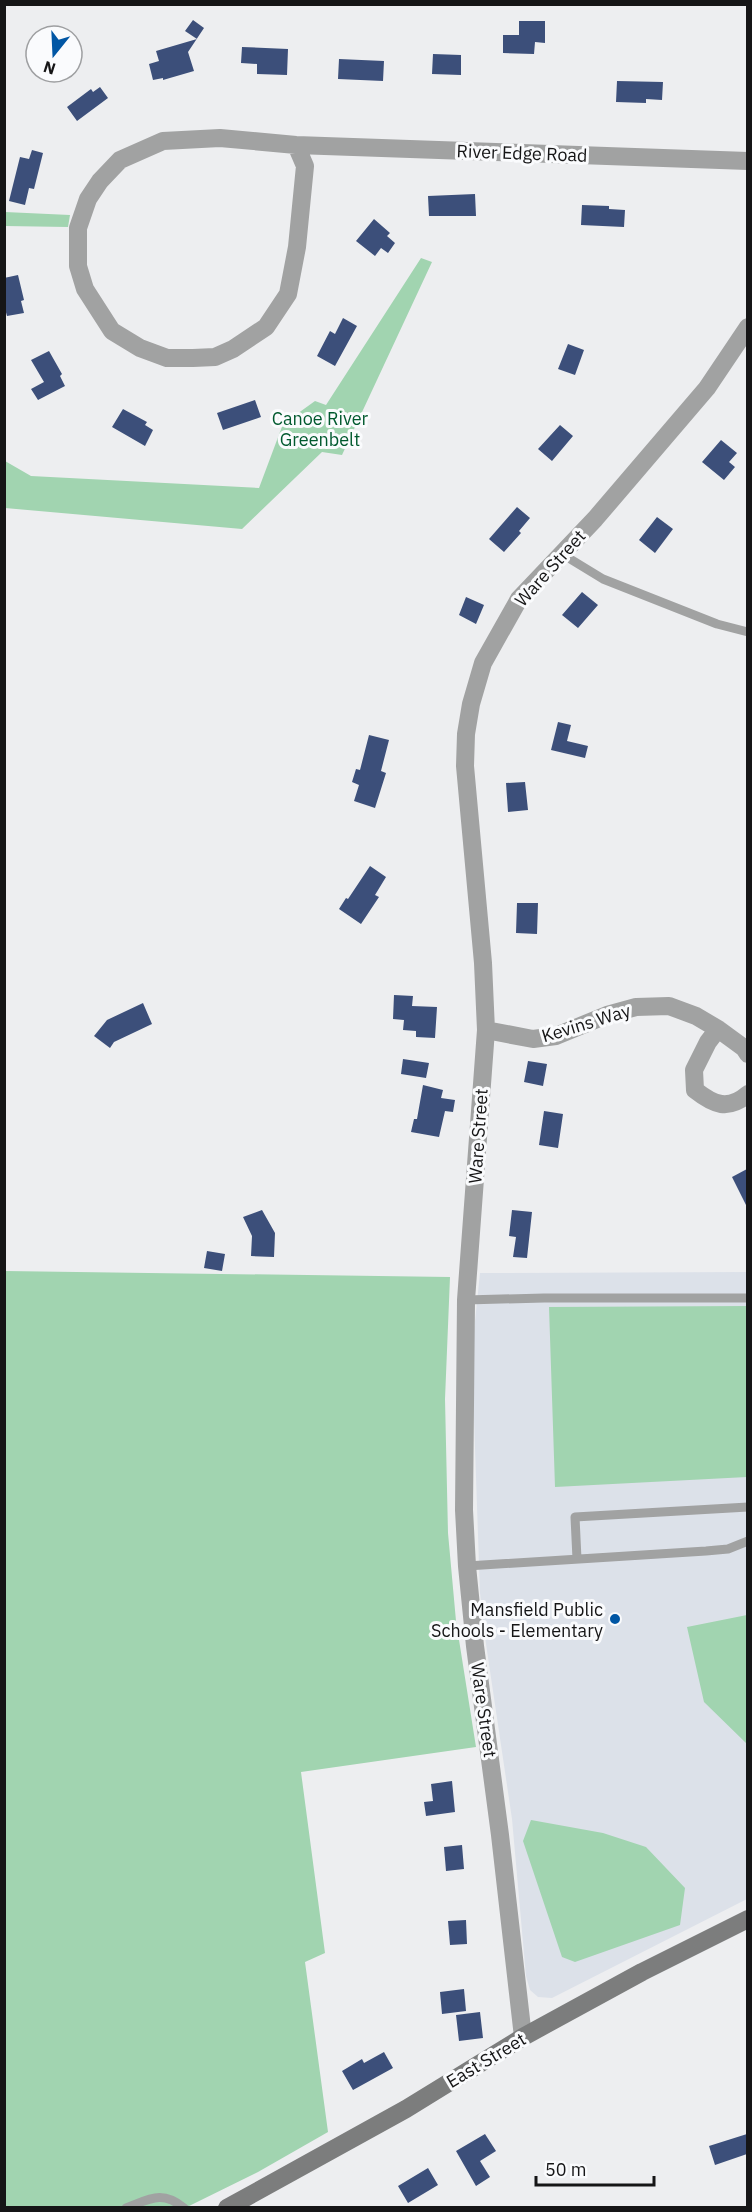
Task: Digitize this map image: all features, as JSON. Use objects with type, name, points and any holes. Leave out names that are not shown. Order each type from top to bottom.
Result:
[{"type":"main road","name":"East Street","points":[[228,2208],[370,2130],[523,2037],[642,1972],[747,1919]]},
{"type":"street","name":"River Edge Road","points":[[296,145],[304,166],[297,247],[288,294],[266,327],[216,357],[193,358],[167,357],[140,348],[112,331],[85,289],[78,266],[78,228],[88,198],[120,160],[163,141],[220,138],[296,145],[747,161]]},
{"type":"street","name":"Ware Street","points":[[523,2037],[467,1566],[464,1467],[466,1300],[486,1030],[483,963],[468,816],[466,734],[471,704],[483,663],[519,599],[595,519],[707,388],[747,327]]},
{"type":"street","name":"Kevins Way","points":[[486,1030],[533,1039],[556,1036],[607,1015],[636,1007],[669,1006],[696,1016],[718,1029],[744,1048],[747,1054]]},
{"type":"street","points":[[718,1029],[708,1042],[694,1070],[695,1090],[707,1100],[723,1106],[738,1102],[747,1094]]},
{"type":"lane","points":[[562,554],[603,579],[717,624],[747,632]]},
{"type":"lane","points":[[466,1300],[747,1298]]},
{"type":"lane","points":[[577,1559],[575,1516],[747,1507]]},
{"type":"lane","points":[[467,1566],[706,1551],[728,1549],[747,1541]]},
{"type":"lane","points":[[126,2208],[158,2197],[166,2197],[184,2208]]},
{"type":"shaded area","name":"Mansfield Public Schools - Elementary","points":[[747,1272],[747,1899],[552,1998],[538,1997],[530,1990],[526,1976],[512,1819],[480,1593],[473,1390],[474,1331],[480,1273]]},
{"type":"green space","points":[[5,212],[70,215],[68,227],[5,226]]},
{"type":"green space","name":"Canoe River Greenbelt","points":[[421,258],[432,262],[342,455],[322,452],[242,529],[5,508],[5,461],[31,476],[259,488],[283,424],[315,401],[326,405]]},
{"type":"green space","points":[[5,1271],[450,1277],[445,1399],[448,1533],[456,1621],[476,1747],[301,1772],[325,1953],[305,1962],[328,2132],[258,2172],[187,2207],[5,2208]]},
{"type":"green space","points":[[747,1306],[747,1477],[555,1487],[549,1307]]},
{"type":"green space","points":[[748,1615],[747,1744],[704,1702],[687,1627]]},
{"type":"green space","points":[[531,1820],[603,1833],[646,1847],[685,1888],[680,1925],[575,1962],[562,1957],[523,1841]]},
{"type":"building","points":[[193,20],[204,28],[197,39],[185,31]]},
{"type":"building","points":[[519,21],[545,21],[545,43],[535,42],[534,54],[503,53],[503,35],[519,35]]},
{"type":"building","points":[[197,39],[188,52],[194,71],[163,80],[163,78],[153,80],[149,64],[159,61],[156,51]]},
{"type":"building","points":[[242,47],[288,49],[287,75],[257,74],[257,64],[241,63]]},
{"type":"building","points":[[433,54],[461,55],[461,75],[432,74]]},
{"type":"building","points":[[339,59],[384,61],[383,81],[338,79]]},
{"type":"building","points":[[617,81],[663,82],[662,100],[646,99],[646,103],[616,102]]},
{"type":"building","points":[[100,87],[108,98],[77,121],[67,107],[91,89],[93,92]]},
{"type":"building","points":[[32,150],[43,153],[34,189],[29,188],[25,205],[9,201],[20,157],[29,159]]},
{"type":"building","points":[[475,194],[476,216],[429,216],[428,196]]},
{"type":"building","points":[[582,205],[609,206],[609,209],[625,210],[624,227],[581,225]]},
{"type":"building","points":[[374,219],[390,233],[387,236],[395,243],[388,253],[381,248],[375,256],[356,241]]},
{"type":"building","points":[[18,275],[24,300],[21,301],[24,313],[7,316],[4,305],[4,278]]},
{"type":"building","points":[[343,318],[357,326],[335,366],[317,356],[330,331],[335,334]]},
{"type":"building","points":[[568,344],[584,350],[575,375],[558,369]]},
{"type":"building","points":[[49,351],[62,374],[60,376],[65,386],[38,400],[31,389],[44,382],[31,360]]},
{"type":"building","points":[[255,400],[261,417],[223,430],[217,413]]},
{"type":"building","points":[[123,409],[147,422],[145,425],[153,430],[145,446],[112,427]]},
{"type":"building","points":[[560,425],[573,436],[552,461],[538,449]]},
{"type":"building","points":[[721,440],[737,453],[729,462],[735,467],[724,480],[702,462]]},
{"type":"building","points":[[517,507],[530,518],[519,531],[521,533],[504,552],[489,539]]},
{"type":"building","points":[[657,517],[673,529],[655,553],[639,540]]},
{"type":"building","points":[[582,592],[598,605],[578,628],[562,615]]},
{"type":"building","points":[[466,597],[484,605],[476,624],[459,615]]},
{"type":"building","points":[[558,722],[571,725],[567,741],[588,746],[585,758],[551,750]]},
{"type":"building","points":[[369,735],[389,740],[381,771],[386,773],[375,808],[354,801],[359,785],[352,782],[356,769],[360,770]]},
{"type":"building","points":[[525,782],[528,810],[508,812],[506,783]]},
{"type":"building","points":[[370,866],[386,877],[375,895],[379,897],[361,924],[339,909]]},
{"type":"building","points":[[517,903],[538,903],[537,934],[516,933]]},
{"type":"building","points":[[394,995],[413,996],[412,1006],[437,1007],[435,1038],[416,1037],[416,1031],[403,1030],[404,1020],[393,1019]]},
{"type":"building","points":[[143,1003],[152,1024],[114,1042],[110,1048],[94,1036],[107,1020]]},
{"type":"building","points":[[403,1059],[429,1063],[426,1078],[401,1074]]},
{"type":"building","points":[[528,1061],[547,1064],[543,1086],[524,1082]]},
{"type":"building","points":[[423,1085],[443,1090],[441,1098],[455,1100],[453,1112],[445,1111],[439,1137],[411,1132],[414,1119],[417,1119]]},
{"type":"building","points":[[544,1111],[563,1114],[558,1148],[539,1145]]},
{"type":"building","points":[[747,1169],[747,1207],[732,1177]]},
{"type":"building","points":[[262,1210],[275,1233],[274,1257],[251,1256],[252,1236],[243,1217]]},
{"type":"building","points":[[512,1210],[532,1212],[527,1258],[513,1257],[516,1237],[509,1236]]},
{"type":"building","points":[[207,1251],[225,1254],[222,1271],[204,1268]]},
{"type":"building","points":[[452,1781],[455,1812],[426,1816],[424,1802],[433,1801],[431,1784]]},
{"type":"building","points":[[462,1845],[464,1869],[446,1871],[444,1847]]},
{"type":"building","points":[[466,1920],[467,1944],[450,1945],[448,1921]]},
{"type":"building","points":[[464,1989],[466,2011],[442,2014],[440,1992]]},
{"type":"building","points":[[480,2012],[483,2038],[459,2041],[456,2015]]},
{"type":"building","points":[[384,2052],[393,2068],[353,2090],[342,2071],[362,2059],[364,2063]]},
{"type":"building","points":[[485,2134],[496,2151],[480,2161],[490,2177],[476,2186],[456,2151]]},
{"type":"building","points":[[747,2134],[747,2154],[715,2165],[709,2146]]},
{"type":"building","points":[[428,2168],[438,2185],[408,2203],[398,2186]]},
{"type":"place","name":"Mansfield Public Schools - Elementary","points":[[615,1619]]}]
